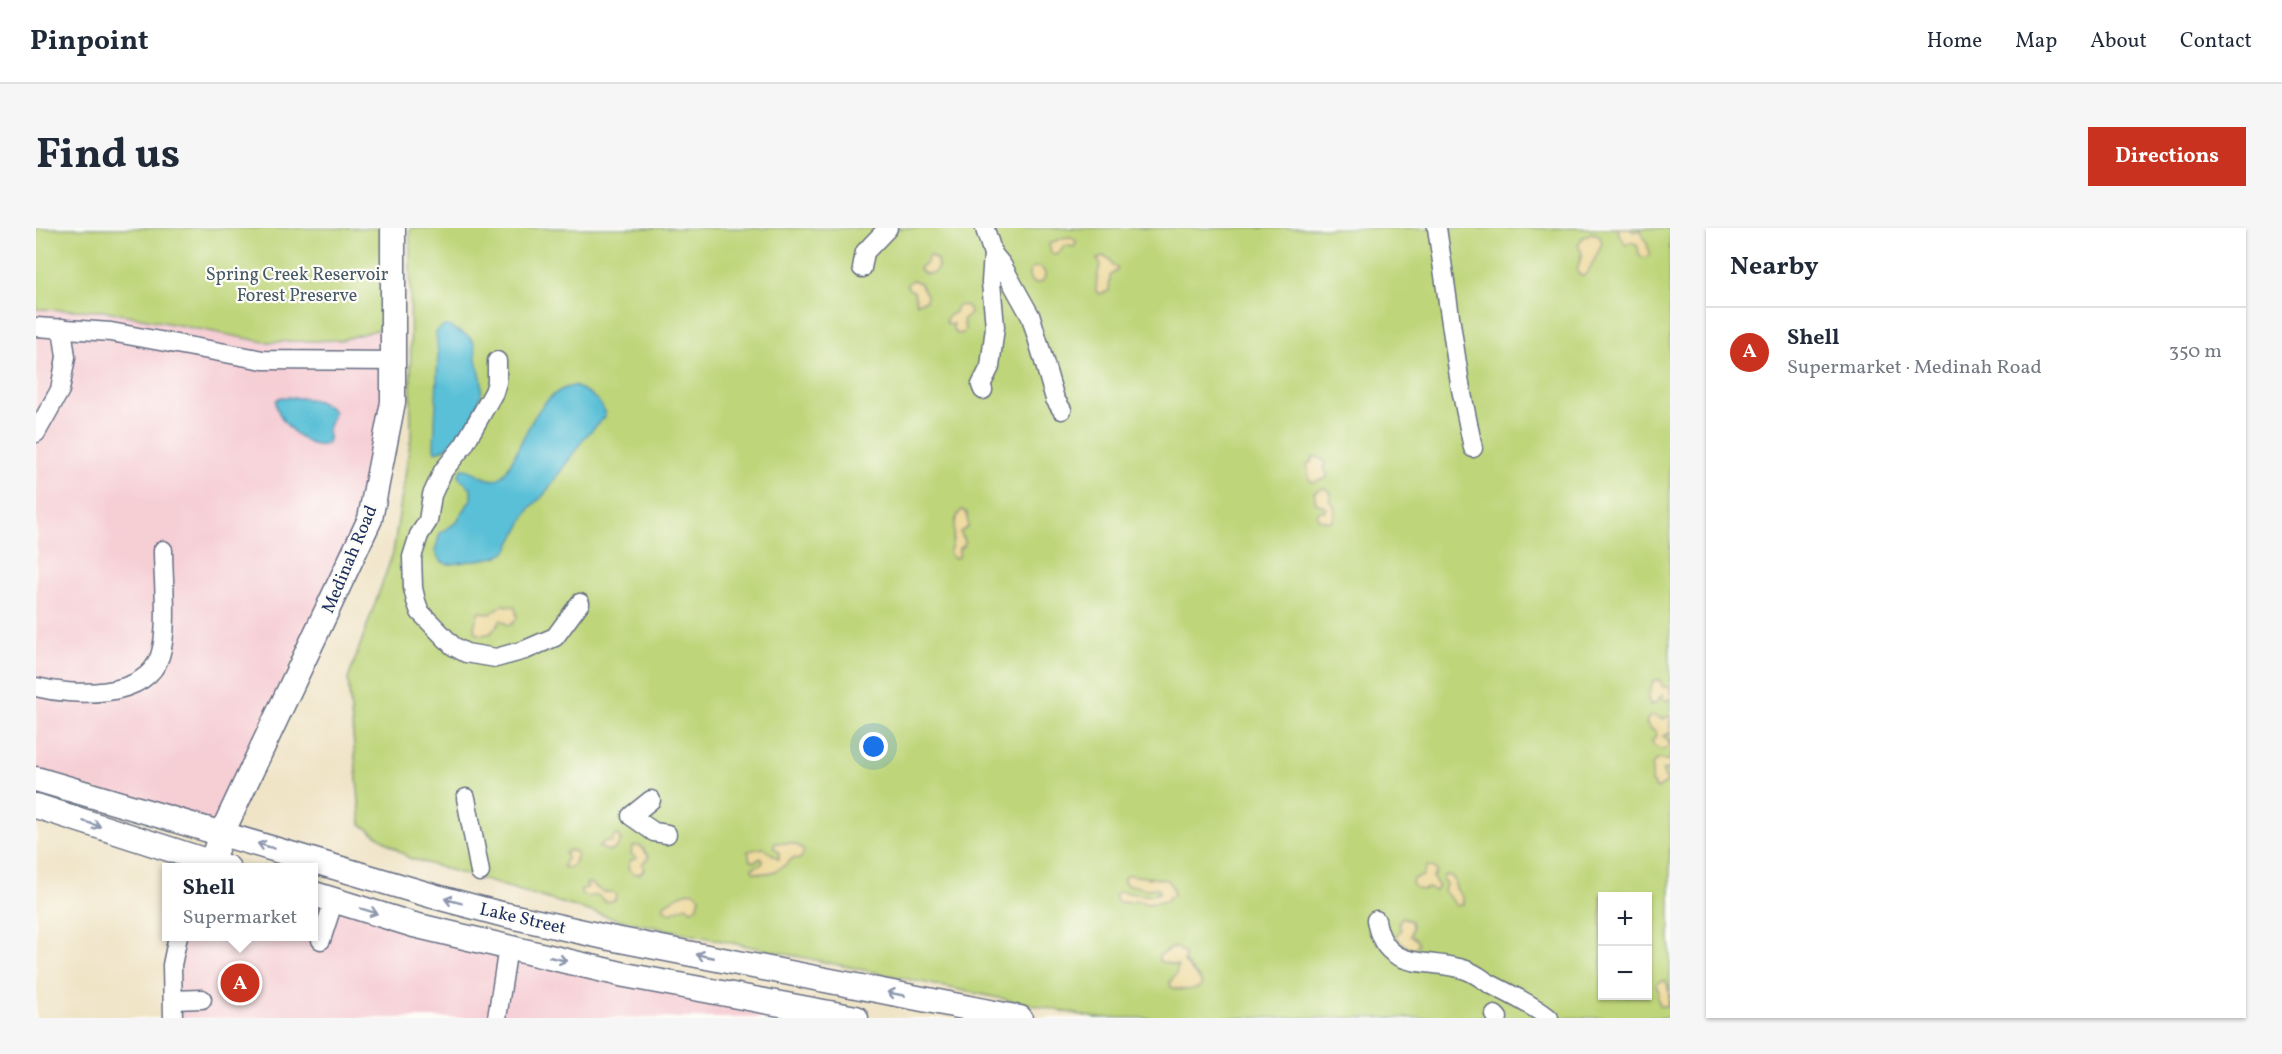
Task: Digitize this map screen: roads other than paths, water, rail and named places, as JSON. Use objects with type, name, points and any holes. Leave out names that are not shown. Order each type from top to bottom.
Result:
[{"type":"main road","name":"Medinah Road","points":[[217,863],[222,833],[370,519],[393,402],[393,228]]},
{"type":"main road","name":"Lake Street","points":[[36,779],[497,913],[610,938],[1020,1018]]},
{"type":"main road","points":[[36,806],[207,863]]},
{"type":"main road","name":"Lake Street","points":[[324,897],[414,925],[625,975],[856,1018]]},
{"type":"street","points":[[862,268],[865,252],[888,228]]},
{"type":"street","points":[[974,228],[988,228],[993,254],[991,282],[995,327],[990,367],[981,385],[983,390]]},
{"type":"street","points":[[1437,228],[1460,384],[1473,448]]},
{"type":"street","points":[[993,254],[1006,270],[1031,317],[1055,399],[1062,410]]},
{"type":"street","points":[[36,327],[111,332],[263,360],[394,361]]},
{"type":"street","points":[[36,434],[60,390],[66,357],[62,328]]},
{"type":"street","points":[[497,361],[497,382],[494,392],[464,445],[443,471],[432,495],[428,521],[419,535],[412,557],[413,588],[416,601],[420,612],[453,646],[466,653],[496,658],[531,648],[555,637],[580,603]]},
{"type":"street","points":[[36,687],[63,691],[117,690],[137,683],[151,672],[159,658],[163,642],[163,550]]},
{"type":"street","points":[[466,798],[480,872]]},
{"type":"street","points":[[651,800],[631,816],[654,832],[667,834]]},
{"type":"street","points":[[321,940],[324,897]]},
{"type":"street","points":[[1376,920],[1381,941],[1386,948],[1404,959],[1468,970],[1520,998],[1549,1018]]},
{"type":"street","points":[[177,941],[173,956],[173,1009],[202,999]]},
{"type":"street","points":[[496,1018],[508,947]]},
{"type":"water","points":[[444,326],[449,326],[472,340],[482,385],[478,404],[467,425],[452,443],[436,452],[434,449],[438,354],[436,332]]},
{"type":"water","points":[[574,386],[590,394],[599,402],[605,417],[585,437],[543,496],[530,508],[507,551],[496,557],[452,564],[441,561],[435,551],[440,533],[457,522],[471,499],[471,488],[459,478],[462,469],[493,480],[504,474],[545,402],[558,391]]},
{"type":"water","points":[[282,397],[310,399],[324,403],[334,412],[327,432],[328,443],[311,444],[293,432],[279,414],[276,406],[277,399]]},
{"type":"place","name":"Shell","points":[[240,983]]},
{"type":"park label","name":"Spring Creek Reservoir Forest Preserve","points":[[297,284]]}]
